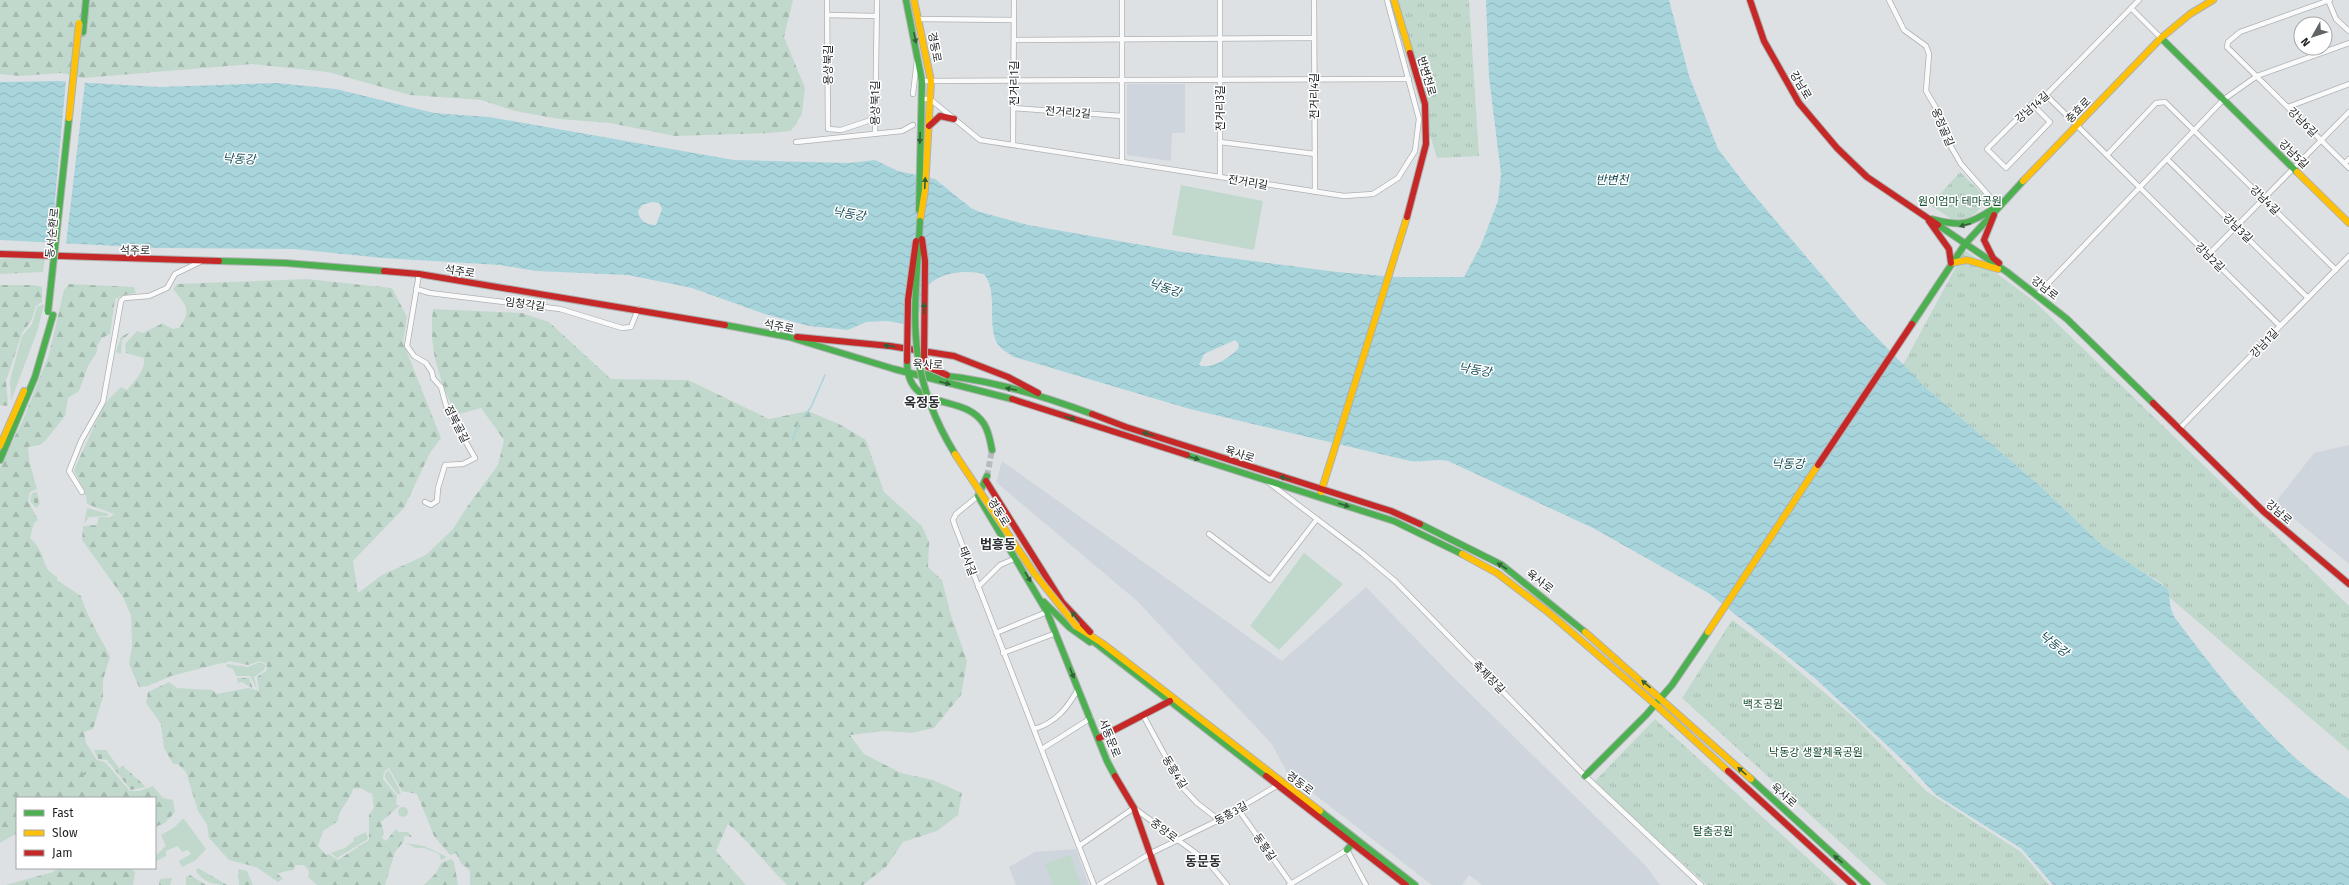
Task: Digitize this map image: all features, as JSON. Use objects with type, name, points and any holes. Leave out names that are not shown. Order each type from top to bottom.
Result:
[{"type":"main road","name":"동서순환로","points":[[0,446],[40,348],[51,314],[81,0]]},
{"type":"main road","name":"동서순환로","points":[[0,460],[35,377],[51,314],[86,0]]},
{"type":"main road","name":"경동로","points":[[906,0],[918,54],[922,81],[918,190],[920,221]]},
{"type":"main road","name":"경동로","points":[[914,0],[931,81],[925,190],[920,221],[915,311],[916,347],[918,367],[933,414],[957,455],[1049,595],[1077,627],[1280,784],[1415,885]]},
{"type":"main road","name":"반변천로","points":[[1320,498],[1402,235],[1423,158],[1426,125],[1425,104],[1394,0]]},
{"type":"main road","name":"강남로","points":[[1750,0],[1764,41],[1799,103],[1837,148],[1867,177],[2038,294],[2093,343],[2264,512],[2349,584]]},
{"type":"main road","name":"충효로","points":[[1662,698],[1965,244],[1998,206],[2161,38],[2190,14],[2213,0]]},
{"type":"main road","name":"강남5길","points":[[2161,38],[2349,223]]},
{"type":"main road","points":[[929,128],[936,117],[942,115],[954,119]]},
{"type":"main road","points":[[1927,217],[1958,227],[1971,223],[1998,206]]},
{"type":"main road","points":[[1998,206],[1987,229],[1984,240],[1993,258],[2007,272]]},
{"type":"main road","points":[[1927,217],[1949,250],[1951,263],[1967,260],[2007,272]]},
{"type":"main road","points":[[920,221],[912,259],[906,333],[907,373],[912,385],[920,393],[976,415],[986,425],[992,438],[992,450]]},
{"type":"main road","points":[[920,221],[925,261],[924,362],[928,367],[947,375]]},
{"type":"main road","name":"석주로","points":[[0,254],[200,262],[285,263],[418,274],[638,309],[789,337],[907,373]]},
{"type":"main road","points":[[789,337],[890,346],[954,356],[1008,377],[1044,396]]},
{"type":"main road","name":"육사로","points":[[907,373],[947,375],[1044,396],[1140,432],[1391,512],[1442,533],[1502,565],[1554,605],[1662,698],[1867,885]]},
{"type":"main road","name":"육사로","points":[[907,373],[1009,398],[1394,521],[1441,543],[1497,573],[1548,612],[1656,705],[1853,885]]},
{"type":"main road","name":"경동로","points":[[1040,598],[978,496],[986,478],[1062,602],[1100,646]]},
{"type":"main road","points":[[1040,598],[1069,627],[1100,646]]},
{"type":"main road","name":"서동문로","points":[[1040,598],[1056,633],[1108,761],[1134,808],[1162,885]]},
{"type":"main road","points":[[1585,776],[1662,698]]},
{"type":"main road","points":[[1099,738],[1171,700]]},
{"type":"main road","name":"경동로","points":[[1354,840],[1404,885]]},
{"type":"main road","points":[[1347,850],[1354,840]]},
{"type":"street","name":"용상북길","points":[[827,0],[828,129],[841,130]]},
{"type":"street","name":"용상북1길","points":[[796,142],[875,134],[874,119],[877,0]]},
{"type":"street","name":"전거리1길","points":[[1014,0],[1014,145]]},
{"type":"street","points":[[1122,0],[1122,162]]},
{"type":"street","name":"전거리3길","points":[[1220,0],[1220,177]]},
{"type":"street","name":"전거리4길","points":[[1314,0],[1315,192]]},
{"type":"street","name":"전거리길","points":[[930,99],[980,140],[1344,196],[1373,194],[1398,178],[1415,151],[1419,124],[1409,79],[1387,0]]},
{"type":"street","name":"옹정골길","points":[[1889,0],[1904,30],[1926,46],[1928,54],[1926,91],[1939,114],[1946,138],[1961,164],[1998,206]]},
{"type":"street","name":"강남14길","points":[[2032,104],[2050,122],[2006,168],[1987,149],[2032,104],[2046,95],[2139,0]]},
{"type":"street","points":[[2257,76],[2227,47],[2228,42],[2240,32],[2329,0],[2336,19],[2349,31]]},
{"type":"street","points":[[2131,8],[2161,38]]},
{"type":"street","points":[[828,15],[876,16]]},
{"type":"street","points":[[919,19],[1014,20]]},
{"type":"street","points":[[1014,40],[1314,38]]},
{"type":"street","points":[[2038,294],[2224,100],[2257,76],[2349,43]]},
{"type":"street","points":[[913,94],[913,79],[918,54]]},
{"type":"street","name":"강남6길","points":[[2257,76],[2349,168]]},
{"type":"street","points":[[922,81],[1409,79]]},
{"type":"street","points":[[2288,107],[2349,84]]},
{"type":"street","name":"강남2길","points":[[2046,95],[2280,326]]},
{"type":"street","points":[[922,99],[930,99]]},
{"type":"street","name":"강남4길","points":[[2107,155],[2156,103],[2165,102],[2336,270]]},
{"type":"street","name":"전거리2길","points":[[1014,108],[1122,116]]},
{"type":"street","points":[[2208,255],[2349,112]]},
{"type":"street","points":[[834,138],[841,130],[874,119]]},
{"type":"street","points":[[875,134],[902,131],[913,125]]},
{"type":"street","points":[[1220,142],[1315,154]]},
{"type":"street","name":"강남3길","points":[[2167,159],[2308,298]]},
{"type":"street","points":[[2345,164],[2349,159]]},
{"type":"street","name":"강남1길","points":[[2179,429],[2349,256]]},
{"type":"street","points":[[82,492],[70,471],[81,441],[103,402],[121,301],[124,298],[149,296],[167,288],[175,274],[200,262]]},
{"type":"street","name":"점북골길","points":[[418,274],[407,346],[414,356],[426,362],[432,372],[433,378],[441,386],[446,409],[475,458],[463,464],[445,465],[438,488],[437,501],[431,505],[425,502]]},
{"type":"street","name":"임청각길","points":[[416,289],[430,293],[560,309],[622,328],[631,327],[638,309]]},
{"type":"street","name":"축제장길","points":[[1267,481],[1363,554],[1422,607],[1585,776],[1701,885]]},
{"type":"street","name":"태사길","points":[[978,496],[956,514],[953,520],[1003,653],[1034,728],[1094,885]]},
{"type":"street","points":[[1209,534],[1270,580],[1317,519]]},
{"type":"street","points":[[978,587],[1000,565],[1016,558]]},
{"type":"street","points":[[996,633],[1047,612]]},
{"type":"street","points":[[1003,653],[1056,633]]},
{"type":"street","points":[[1034,728],[1046,726],[1068,707],[1078,689]]},
{"type":"street","name":"동흥4길","points":[[1143,715],[1182,787],[1197,803],[1219,820]]},
{"type":"street","points":[[1042,749],[1091,718]]},
{"type":"street","name":"동흥3길","points":[[1151,853],[1178,841],[1238,810],[1280,784]]},
{"type":"street","points":[[1079,846],[1134,808]]},
{"type":"street","name":"중앙로","points":[[1134,808],[1208,862],[1227,885]]},
{"type":"street","name":"동흥길","points":[[1238,810],[1291,885]]},
{"type":"street","points":[[1291,885],[1347,850],[1366,885]]},
{"type":"street","points":[[1099,885],[1151,853]]},
{"type":"shaded area","points":[[1127,84],[1185,84],[1185,133],[1172,133],[1171,161],[1127,155]]},
{"type":"shaded area","points":[[2349,445],[2349,564],[2275,503],[2314,453]]},
{"type":"shaded area","points":[[1002,461],[1282,661],[1366,587],[1445,669],[1646,866],[1660,885],[1482,885],[1469,875],[1462,885],[1432,885],[1288,774],[1271,743],[1137,601],[996,482]]},
{"type":"shaded area","points":[[1076,849],[1089,885],[1016,885],[1009,867],[1035,852]]},
{"type":"green space","points":[[0,0],[793,0],[784,37],[805,88],[802,114],[791,131],[675,136],[610,123],[559,119],[515,111],[481,100],[410,95],[328,72],[252,64],[83,78],[61,73],[20,76],[0,74]]},
{"type":"green space","points":[[1389,0],[1469,0],[1479,156],[1437,158]]},
{"type":"green space","name":"원이엄마 테마공원","points":[[1960,172],[1988,199],[1976,213],[1964,221],[1953,220],[1930,205]]},
{"type":"green space","points":[[1181,185],[1263,201],[1254,250],[1172,235]]},
{"type":"green space","points":[[1965,250],[2034,301],[2349,606],[2349,751],[2169,597],[2167,588],[2160,582],[2121,559],[2103,546],[2037,483],[1926,388],[1903,365]]},
{"type":"green space","points":[[0,259],[45,259],[43,272],[0,274]]},
{"type":"green space","points":[[307,279],[392,288],[407,317],[403,342],[441,438],[430,453],[404,508],[353,561],[358,593],[382,575],[426,555],[453,529],[467,507],[498,465],[504,440],[481,408],[456,415],[445,389],[436,364],[434,351],[432,337],[433,309],[522,313],[549,322],[611,379],[688,380],[769,419],[808,411],[839,424],[866,440],[884,492],[922,526],[929,542],[928,567],[942,580],[950,612],[967,661],[961,695],[934,728],[912,733],[885,731],[850,735],[864,754],[901,773],[933,780],[962,793],[958,815],[937,831],[903,842],[886,867],[863,885],[787,885],[728,824],[716,851],[746,885],[470,885],[470,871],[461,863],[456,853],[450,855],[434,836],[417,794],[402,791],[389,768],[384,772],[383,779],[397,796],[396,804],[399,806],[381,822],[384,833],[382,838],[386,841],[396,829],[399,832],[408,832],[412,837],[404,836],[404,841],[395,852],[385,885],[317,885],[308,877],[309,871],[304,865],[295,865],[294,870],[277,873],[283,879],[278,882],[256,867],[229,860],[209,838],[207,825],[198,811],[186,772],[178,764],[173,764],[164,748],[161,724],[146,703],[148,692],[169,682],[177,688],[213,690],[216,694],[248,688],[259,691],[257,677],[266,671],[267,664],[260,661],[248,665],[230,661],[171,676],[148,686],[139,687],[129,664],[132,645],[131,616],[123,597],[82,540],[83,526],[97,525],[99,517],[110,517],[114,514],[87,504],[86,496],[74,470],[102,409],[108,400],[121,387],[127,390],[139,375],[143,367],[144,358],[126,353],[125,344],[137,331],[144,333],[162,323],[173,329],[179,328],[183,322],[186,316],[186,307],[173,289],[177,284]],"holes":[[[360,788],[372,794],[374,808],[369,815],[369,840],[338,860],[329,854],[326,855],[318,846],[323,831],[338,821],[340,813],[353,789]]]},
{"type":"green space","points":[[69,284],[134,287],[136,293],[124,295],[115,299],[110,334],[102,338],[97,346],[97,352],[88,366],[79,391],[68,398],[65,416],[45,441],[40,445],[28,447],[30,464],[37,489],[30,492],[28,501],[38,520],[34,523],[30,538],[39,549],[49,571],[57,577],[57,580],[81,596],[90,620],[110,657],[103,680],[103,697],[93,729],[84,732],[86,743],[97,760],[105,762],[130,791],[139,791],[153,786],[163,798],[173,800],[175,812],[165,823],[156,827],[156,797],[16,797],[16,834],[0,843],[0,468],[25,415],[49,354],[64,290]]},
{"type":"green space","points":[[0,285],[34,285],[42,287],[42,302],[36,306],[31,321],[22,333],[6,381],[7,406],[0,405]]},
{"type":"green space","points":[[44,304],[38,329],[11,401],[10,380],[22,336],[32,324],[37,307]]},
{"type":"green space","points":[[132,331],[122,340],[121,354],[116,352],[121,337]]},
{"type":"green space","points":[[37,492],[40,504],[36,508],[30,501],[32,493]]},
{"type":"green space","points":[[87,508],[109,514],[107,516],[89,517],[84,524]]},
{"type":"green space","points":[[1304,553],[1343,584],[1279,650],[1250,626]]},
{"type":"green space","name":"낙동강 생활체육공원","points":[[1732,620],[1782,657],[1857,720],[1926,791],[2021,852],[2049,885],[1887,885],[1682,698]]},
{"type":"green space","points":[[260,662],[266,665],[264,670],[254,677],[257,689],[250,676],[236,676],[233,669],[227,667],[226,664],[248,667]]},
{"type":"green space","points":[[237,678],[249,678],[253,689],[242,682],[238,683]]},
{"type":"green space","name":"탈춤공원","points":[[1655,719],[1837,885],[1707,885],[1594,782]]},
{"type":"green space","points":[[94,750],[106,750],[119,768],[123,766],[146,787],[131,790],[107,760],[98,759]]},
{"type":"green space","points":[[88,763],[92,766],[89,774],[90,779],[85,779],[83,774],[87,770]]},
{"type":"green space","points":[[389,770],[401,793],[398,795],[385,778],[385,773]]},
{"type":"green space","points":[[401,807],[405,807],[407,808],[407,816],[401,817],[398,814],[398,810]]},
{"type":"green space","points":[[182,819],[184,819],[206,849],[196,860],[182,867],[179,861],[191,854],[188,850],[182,852],[178,846],[166,851],[166,856],[156,861],[156,855],[166,846],[161,835],[175,827]]},
{"type":"green space","points":[[366,832],[368,839],[337,858],[331,853],[345,848],[354,841],[353,838]]},
{"type":"green space","points":[[405,843],[424,846],[447,857],[441,860],[439,854],[424,848],[416,848]]},
{"type":"green space","points":[[1070,855],[1081,885],[1053,885],[1045,864]]},
{"type":"green space","points":[[451,859],[454,862],[458,885],[424,885],[436,873],[441,863]]},
{"type":"green space","points":[[198,868],[227,885],[205,880],[198,874],[196,870]]},
{"type":"green space","points":[[56,869],[132,869],[135,872],[133,885],[6,885],[53,872]]},
{"type":"green space","points":[[238,869],[247,871],[253,885],[239,885]]},
{"type":"green space","points":[[190,875],[206,885],[186,885],[186,877]]},
{"type":"green space","points":[[172,878],[170,885],[159,885],[160,879]]},
{"type":"water","name":"낙동강","points":[[1486,0],[1669,0],[1689,76],[1718,149],[1748,188],[1859,319],[1926,388],[2037,483],[2103,546],[2167,588],[2171,609],[2175,618],[2233,693],[2299,761],[2323,781],[2349,799],[2349,885],[2053,885],[2022,849],[1936,795],[1907,764],[1816,679],[1710,594],[1593,528],[1448,461],[1410,461],[1190,409],[1014,357],[1002,349],[996,341],[992,323],[991,291],[989,282],[984,274],[959,272],[942,276],[934,280],[927,286],[923,293],[918,321],[911,325],[887,321],[866,322],[848,330],[809,326],[765,314],[692,288],[628,275],[536,271],[500,265],[383,258],[294,249],[157,248],[0,240],[0,82],[57,81],[159,87],[277,83],[336,89],[434,113],[489,117],[734,160],[849,163],[875,160],[898,171],[935,179],[971,208],[980,212],[1028,225],[1176,251],[1337,272],[1397,277],[1464,277],[1481,245],[1498,201],[1501,174],[1489,77]],"holes":[[[652,202],[659,203],[662,209],[656,225],[649,224],[641,219],[638,211],[642,205]],[[1235,340],[1239,344],[1238,349],[1230,356],[1214,365],[1199,365],[1204,354]]]},
{"type":"pier","points":[[66,80],[85,82],[66,244],[51,243]]},
{"type":"waterway","points":[[803,418],[811,407],[825,375]]},
{"type":"waterway","points":[[792,441],[799,423]]},
{"type":"tunnel","points":[[987,476],[992,450]]},
{"type":"traffic: fast","points":[[83,32],[86,0]]},
{"type":"traffic: fast","points":[[906,0],[922,81],[919,210]]},
{"type":"traffic: fast","points":[[2161,38],[2297,172]]},
{"type":"traffic: fast","points":[[48,312],[69,118]]},
{"type":"traffic: fast","points":[[1912,324],[1965,244],[2023,181]]},
{"type":"traffic: fast","points":[[1932,219],[1957,224],[1964,223],[1993,209]]},
{"type":"traffic: fast","points":[[920,221],[915,313],[916,340],[920,367],[927,395],[938,423],[955,454]]},
{"type":"traffic: fast","points":[[1938,225],[2007,272],[2067,319],[2153,403]]},
{"type":"traffic: fast","points":[[219,261],[285,263],[384,271]]},
{"type":"traffic: fast","points":[[0,460],[35,377],[53,315]]},
{"type":"traffic: fast","points":[[725,325],[789,337],[894,369],[1012,399]]},
{"type":"traffic: fast","points":[[907,361],[909,378],[916,389],[926,396],[963,408],[975,414],[986,427],[992,450]]},
{"type":"traffic: fast","points":[[921,374],[965,378],[1008,387],[1092,414]]},
{"type":"traffic: fast","points":[[1187,455],[1394,521],[1462,554]]},
{"type":"traffic: fast","points":[[987,476],[978,496],[1047,612],[1107,761],[1115,776]]},
{"type":"traffic: fast","points":[[1420,524],[1502,565],[1585,632]]},
{"type":"traffic: fast","points":[[1044,602],[1069,627],[1090,642]]},
{"type":"traffic: fast","points":[[1585,776],[1646,715],[1672,685],[1708,632]]},
{"type":"traffic: fast","points":[[1089,638],[1266,776]]},
{"type":"traffic: fast","points":[[1751,779],[1867,885]]},
{"type":"traffic: fast","points":[[1320,811],[1415,885]]},
{"type":"traffic: fast","points":[[1347,850],[1354,841]]},
{"type":"traffic: slow","points":[[914,0],[931,81],[925,190],[920,221]]},
{"type":"traffic: slow","points":[[1394,0],[1410,53]]},
{"type":"traffic: slow","points":[[2023,181],[2161,38],[2190,14],[2213,0]]},
{"type":"traffic: slow","points":[[69,118],[79,23]]},
{"type":"traffic: slow","points":[[2297,172],[2349,223]]},
{"type":"traffic: slow","points":[[1321,492],[1407,217]]},
{"type":"traffic: slow","points":[[1951,263],[1967,260],[1998,269]]},
{"type":"traffic: slow","points":[[0,446],[24,391]]},
{"type":"traffic: slow","points":[[955,454],[1034,573],[1077,627]]},
{"type":"traffic: slow","points":[[1708,632],[1818,465]]},
{"type":"traffic: slow","points":[[1462,554],[1497,573],[1548,612],[1656,705],[1728,771]]},
{"type":"traffic: slow","points":[[1077,627],[1102,643],[1320,811]]},
{"type":"traffic: slow","points":[[1585,632],[1751,779]]},
{"type":"traffic: jam","points":[[1750,0],[1764,41],[1799,103],[1837,148],[1867,177],[1938,225]]},
{"type":"traffic: jam","points":[[1407,217],[1426,144],[1425,104],[1410,53]]},
{"type":"traffic: jam","points":[[929,126],[940,116],[954,119]]},
{"type":"traffic: jam","points":[[1994,215],[1984,240],[1993,258],[1999,263]]},
{"type":"traffic: jam","points":[[1929,221],[1949,249],[1951,263]]},
{"type":"traffic: jam","points":[[922,239],[925,261],[924,362],[928,367],[947,375]]},
{"type":"traffic: jam","points":[[907,361],[908,300],[916,241]]},
{"type":"traffic: jam","points":[[0,254],[219,261]]},
{"type":"traffic: jam","points":[[384,271],[419,274],[725,325]]},
{"type":"traffic: jam","points":[[1818,465],[1912,324]]},
{"type":"traffic: jam","points":[[797,337],[890,346],[954,356],[1008,377],[1038,393]]},
{"type":"traffic: jam","points":[[1012,399],[1187,455]]},
{"type":"traffic: jam","points":[[2153,403],[2264,512],[2349,584]]},
{"type":"traffic: jam","points":[[1092,414],[1126,427],[1391,511],[1420,524]]},
{"type":"traffic: jam","points":[[986,481],[1062,602],[1090,632]]},
{"type":"traffic: jam","points":[[1099,738],[1170,701]]},
{"type":"traffic: jam","points":[[1728,771],[1853,885]]},
{"type":"traffic: jam","points":[[1115,776],[1134,808],[1161,885]]},
{"type":"traffic: jam","points":[[1266,776],[1406,885]]},
{"type":"district","name":"옥정동","points":[[922,402]]},
{"type":"district","name":"법흥동","points":[[998,544]]},
{"type":"district","name":"동문동","points":[[1203,861]]},
{"type":"water label","name":"반변천","points":[[1612,180]]},
{"type":"park label","name":"백조공원","points":[[1763,704]]}]
